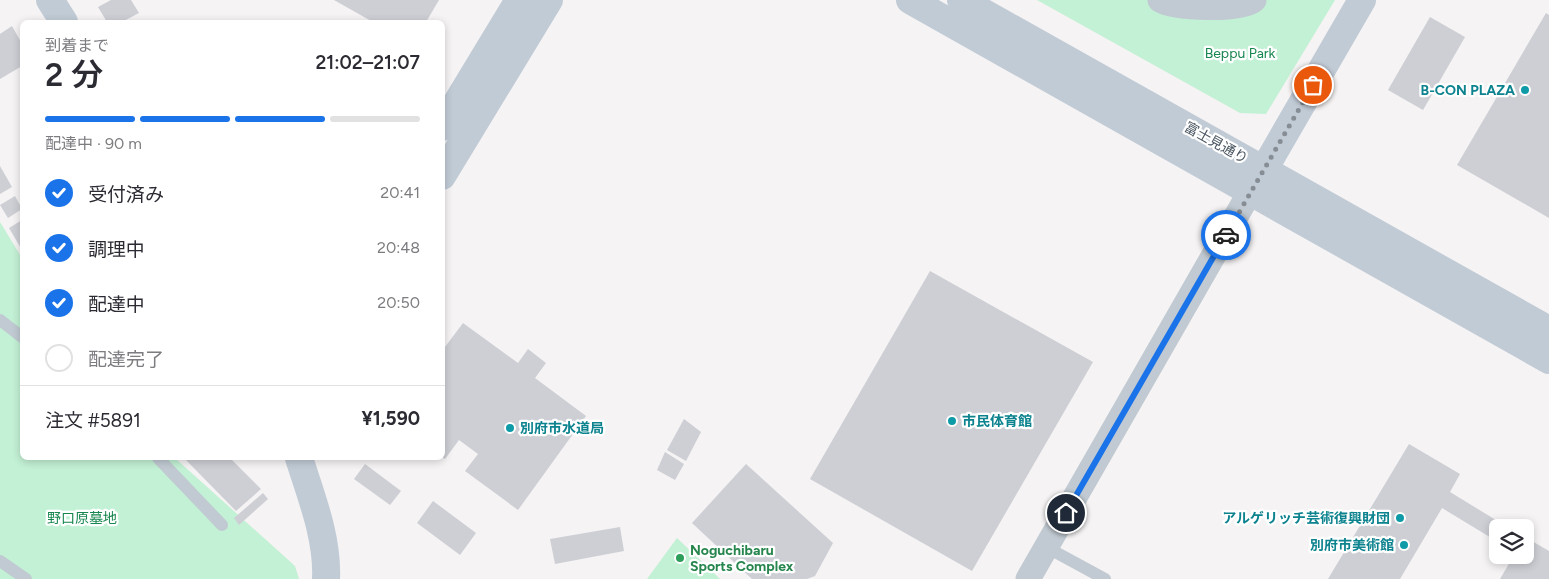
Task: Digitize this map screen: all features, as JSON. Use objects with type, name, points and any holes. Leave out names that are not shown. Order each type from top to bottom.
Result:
[{"type":"street","points":[[50,0],[63,20]]},
{"type":"street","points":[[445,122],[519,0]]},
{"type":"street","points":[[445,171],[549,0]]},
{"type":"street","points":[[910,0],[1257,181],[1549,360]]},
{"type":"street","name":"富士見通り","points":[[961,0],[1257,181],[1549,330]]},
{"type":"street","points":[[1160,0],[1182,6],[1239,7],[1254,0]]},
{"type":"street","points":[[1028,579],[1362,0]]},
{"type":"street","points":[[301,460],[324,548],[326,579]]},
{"type":"lane","points":[[0,320],[20,335]]},
{"type":"lane","points":[[160,460],[222,525]]},
{"type":"lane","points":[[1046,547],[1105,579]]},
{"type":"lane","points":[[0,561],[26,579]]},
{"type":"green space","name":"Beppu Park","points":[[1037,0],[1335,0],[1266,114],[1240,113]]},
{"type":"green space","name":"野口原墓地","points":[[0,222],[20,255],[20,460],[177,460],[295,566],[299,579],[0,579]]},
{"type":"green space","name":"Noguchibaru Sports Complex","points":[[677,538],[720,579],[647,579]]},
{"type":"building","points":[[111,0],[131,0],[139,13],[126,20],[106,20],[98,7]]},
{"type":"building","points":[[334,0],[439,0],[427,20],[369,20]]},
{"type":"building","name":"B-CON PLAZA","points":[[1546,13],[1549,15],[1549,218],[1457,165]]},
{"type":"building","points":[[1430,17],[1465,37],[1423,110],[1388,90]]},
{"type":"building","points":[[12,26],[20,40],[20,67],[0,79],[0,34]]},
{"type":"building","points":[[0,166],[12,187],[0,194]]},
{"type":"building","points":[[15,196],[20,205],[20,210],[8,218],[0,205]]},
{"type":"building","points":[[20,221],[20,247],[9,228]]},
{"type":"building","name":"市民体育館","points":[[930,271],[1093,362],[972,571],[810,479]]},
{"type":"building","name":"別府市水道局","points":[[463,323],[518,363],[528,349],[546,363],[535,378],[586,416],[518,510],[465,471],[478,454],[459,440],[445,459],[445,347]]},
{"type":"building","points":[[684,419],[701,432],[686,461],[667,450]]},
{"type":"building","name":"アルゲリッチ芸術復興財団","points":[[1409,444],[1460,474],[1450,492],[1494,519],[1489,519],[1489,537],[1442,508],[1400,579],[1328,579]]},
{"type":"building","points":[[665,452],[684,464],[675,480],[657,470]]},
{"type":"building","points":[[186,460],[232,460],[261,489],[236,511]]},
{"type":"building","points":[[365,464],[401,491],[390,505],[354,479]]},
{"type":"building","points":[[746,464],[833,543],[815,576],[807,579],[752,579],[692,523]]},
{"type":"building","points":[[263,493],[268,499],[239,525],[234,518]]},
{"type":"building","points":[[433,501],[476,533],[460,555],[417,523]]},
{"type":"building","points":[[620,527],[624,551],[555,564],[550,539]]},
{"type":"building","points":[[1534,542],[1549,551],[1549,579],[1500,579],[1509,564],[1534,564]]},
{"type":"way so far","points":[[1226,235],[1313,85]]},
{"type":"place","name":"B-CON PLAZA","points":[[1525,90]]},
{"type":"place","name":"市民体育館","points":[[952,421]]},
{"type":"place","name":"別府市水道局","points":[[510,428]]},
{"type":"place","name":"アルゲリッチ芸術復興財団","points":[[1400,518]]},
{"type":"place","name":"別府市美術館","points":[[1404,545]]},
{"type":"place","name":"Noguchibaru Sports Complex","points":[[680,558]]},
{"type":"route","points":[[1066,513],[1226,235]]}]
